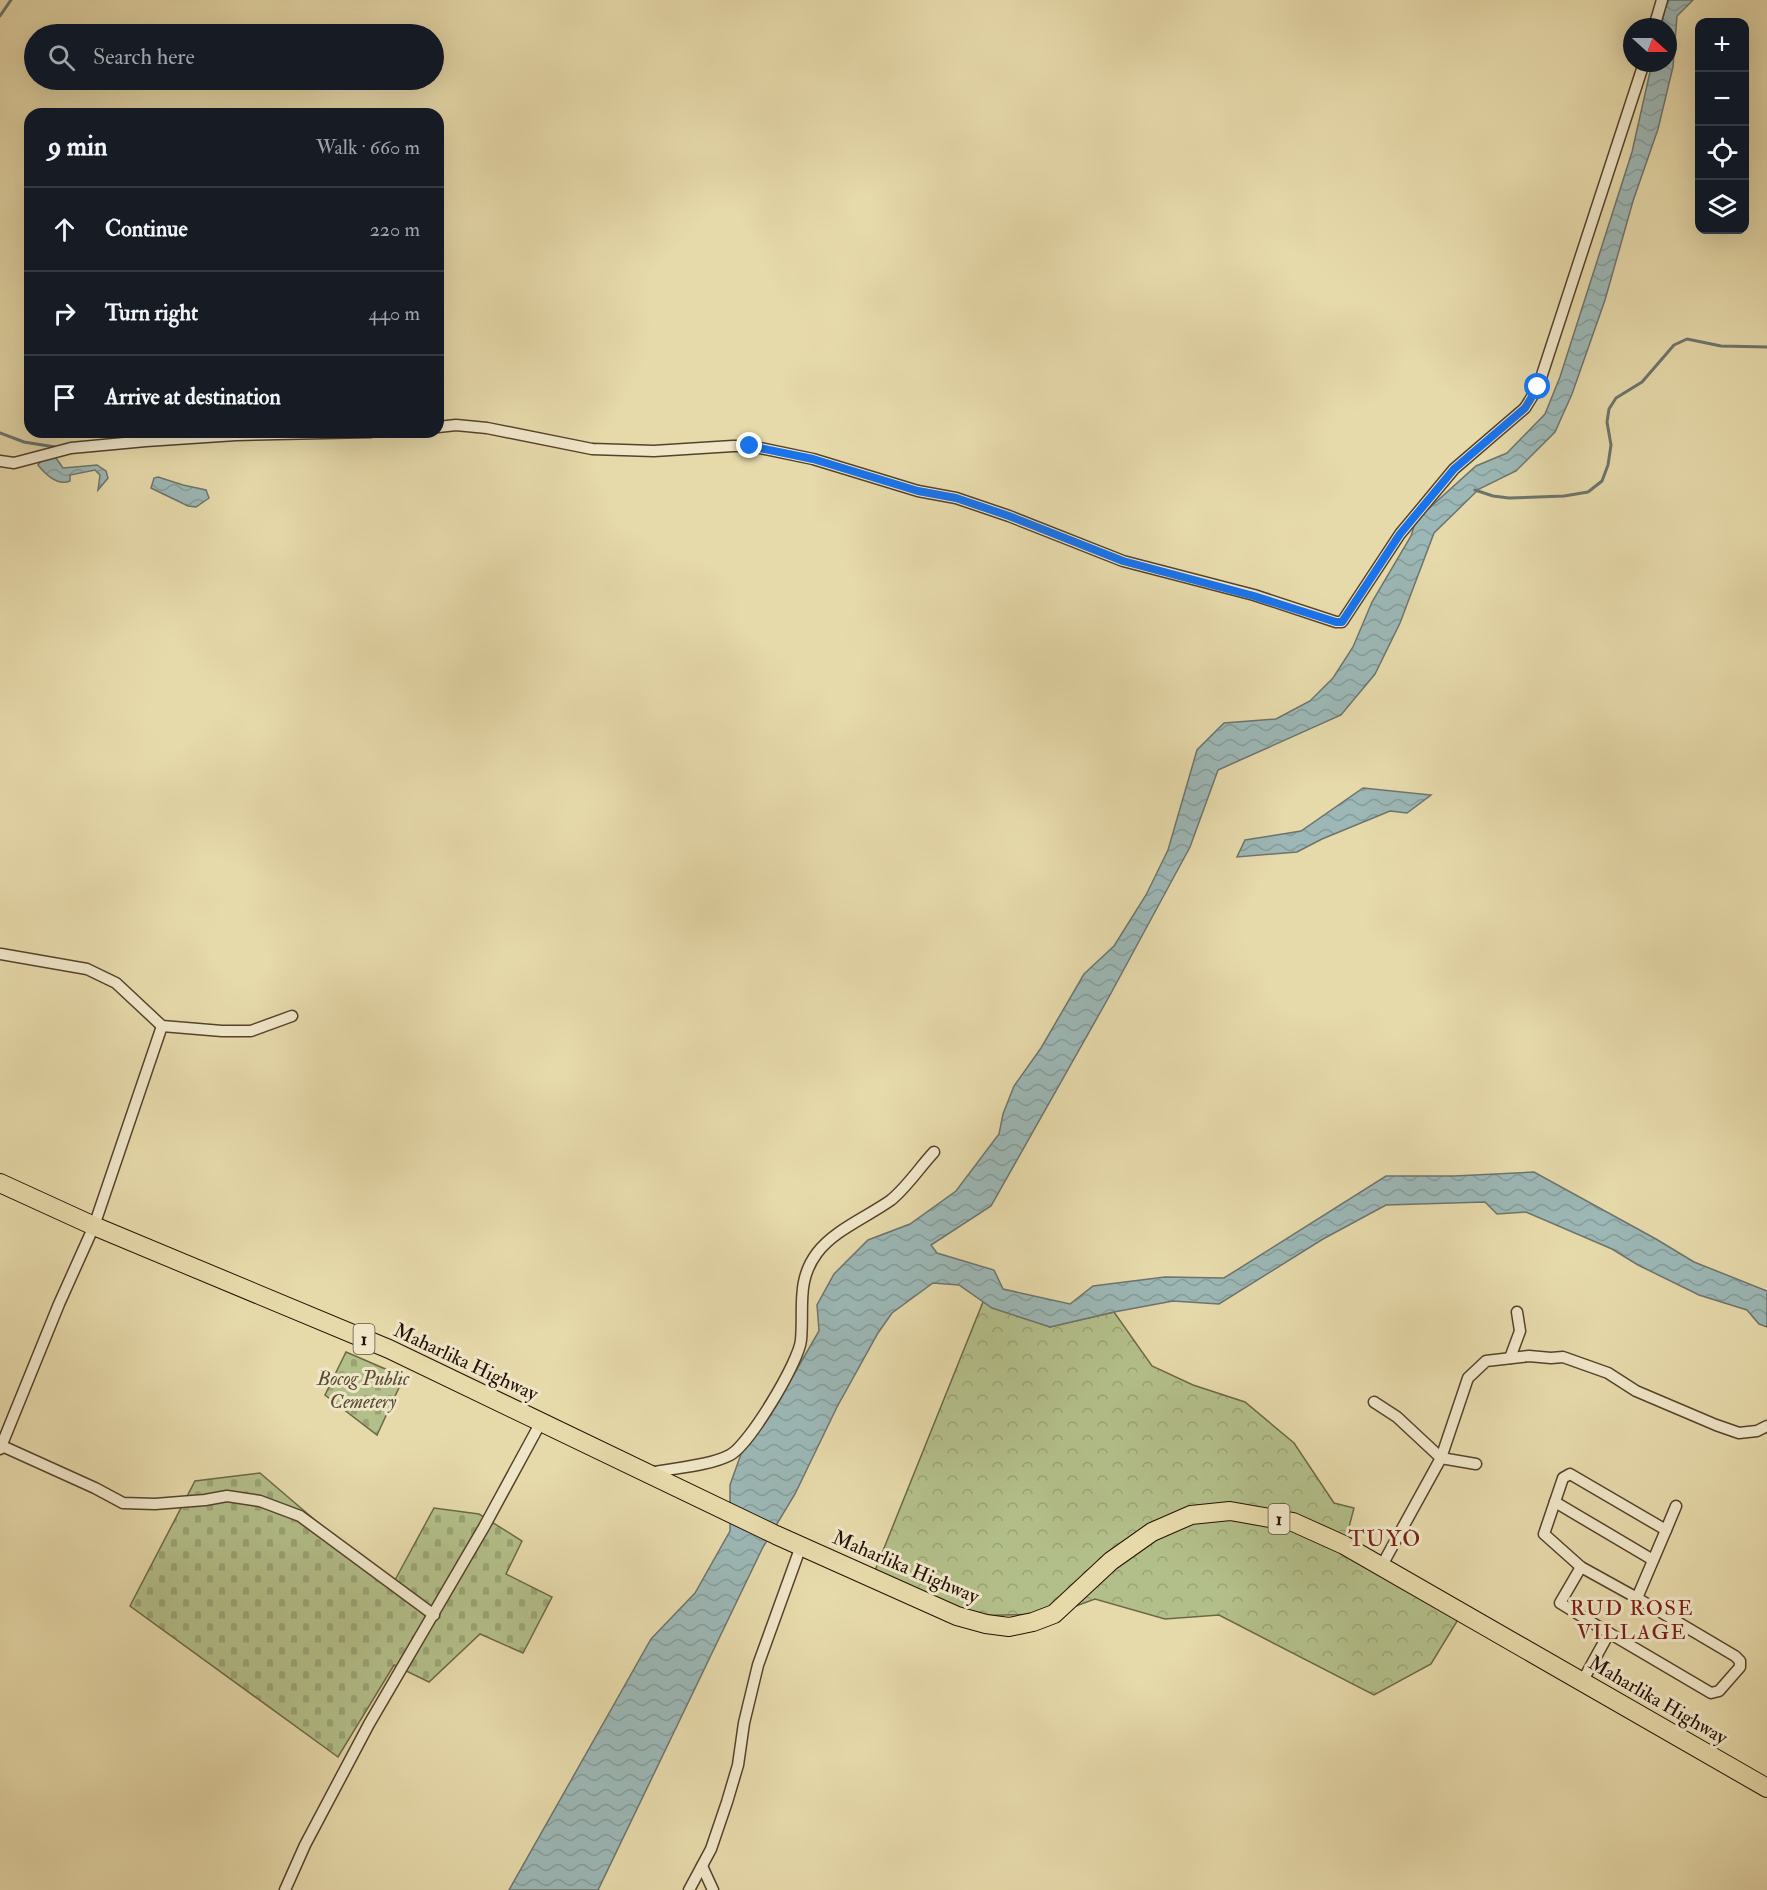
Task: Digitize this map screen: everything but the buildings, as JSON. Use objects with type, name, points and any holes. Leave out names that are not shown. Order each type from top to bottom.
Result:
[{"type":"highway","name":"Maharlika Highway","points":[[0,1183],[94,1226],[389,1349],[776,1535],[957,1616],[986,1624],[1009,1627],[1033,1622],[1054,1614],[1111,1561],[1152,1532],[1191,1515],[1230,1511],[1293,1522],[1344,1545],[1767,1788]]},
{"type":"street","points":[[1657,18],[1662,0]]},
{"type":"street","points":[[444,427],[478,427],[540,440],[613,450],[654,451],[733,446],[772,450],[813,459],[918,491],[956,498],[1009,516],[1123,561],[1342,622],[1400,534],[1454,469],[1525,408],[1538,387],[1641,72]]},
{"type":"street","points":[[0,461],[14,463],[70,448],[195,438]]},
{"type":"street","points":[[1,954],[87,969],[116,983],[162,1026],[251,1031],[292,1016]]},
{"type":"street","points":[[162,1026],[94,1226],[0,1447],[95,1488],[123,1503],[175,1503],[227,1496],[260,1501],[300,1516],[434,1615]]},
{"type":"street","points":[[646,1473],[706,1462],[730,1455],[743,1443],[795,1361],[801,1342],[802,1288],[808,1269],[818,1251],[841,1232],[893,1198],[934,1152]]},
{"type":"street","points":[[1510,1358],[1520,1331],[1517,1312]]},
{"type":"street","points":[[1381,1567],[1441,1458],[1468,1378],[1486,1361],[1529,1356],[1563,1357],[1608,1373],[1636,1391],[1739,1433],[1757,1431],[1767,1426]]},
{"type":"street","points":[[1374,1402],[1397,1417],[1441,1458],[1476,1464]]},
{"type":"street","points":[[285,1890],[369,1724],[434,1615],[541,1422]]},
{"type":"street","points":[[1581,1567],[1560,1604],[1711,1693],[1719,1691],[1740,1667],[1740,1660],[1581,1567],[1544,1534],[1563,1478],[1570,1474],[1666,1530]]},
{"type":"street","points":[[1555,1502],[1653,1560]]},
{"type":"street","points":[[1637,1598],[1676,1506]]},
{"type":"street","points":[[689,1890],[711,1849],[738,1765],[744,1724],[758,1665],[801,1546]]},
{"type":"street","points":[[1582,1682],[1609,1634]]},
{"type":"street","points":[[702,1866],[713,1890]]},
{"type":"green space","points":[[983,1302],[1050,1327],[1114,1312],[1152,1366],[1193,1385],[1245,1402],[1294,1443],[1334,1503],[1354,1508],[1344,1546],[1459,1618],[1431,1664],[1374,1695],[1219,1615],[1165,1619],[1095,1599],[1054,1614],[957,1616],[872,1578]]},
{"type":"green space","name":"Bocog Public Cemetery","points":[[346,1352],[404,1377],[377,1435],[325,1395]]},
{"type":"green space","points":[[260,1473],[337,1539],[395,1580],[434,1508],[479,1514],[522,1541],[506,1574],[552,1597],[523,1653],[480,1634],[429,1682],[394,1665],[338,1757],[130,1606],[195,1481]]},
{"type":"water","points":[[1669,0],[1693,0],[1677,18],[1663,18]]},
{"type":"water","points":[[1650,72],[1672,72],[1658,129],[1633,201],[1605,300],[1572,394],[1555,432],[1516,471],[1479,489],[1434,533],[1400,623],[1375,674],[1341,715],[1218,770],[1190,847],[991,1206],[931,1245],[937,1253],[994,1270],[1003,1289],[1070,1304],[1093,1286],[1165,1277],[1224,1278],[1386,1176],[1454,1176],[1534,1172],[1694,1262],[1767,1291],[1767,1327],[1759,1324],[1747,1310],[1699,1295],[1638,1265],[1612,1249],[1526,1212],[1497,1214],[1485,1202],[1386,1205],[1323,1239],[1219,1304],[1173,1301],[1050,1327],[992,1308],[959,1285],[933,1283],[892,1313],[878,1333],[837,1407],[795,1494],[763,1547],[598,1890],[509,1890],[651,1639],[695,1593],[730,1531],[730,1485],[741,1454],[779,1400],[819,1331],[817,1305],[834,1274],[868,1240],[910,1224],[956,1191],[999,1134],[1003,1114],[1014,1086],[1041,1048],[1084,974],[1114,946],[1146,895],[1168,850],[1197,750],[1224,723],[1276,719],[1310,701],[1333,678],[1353,647],[1372,602],[1411,536],[1416,520],[1476,466],[1507,453],[1545,414],[1560,377],[1632,152]]},
{"type":"water","points":[[48,457],[56,458],[63,468],[97,465],[106,471],[108,478],[98,490],[100,475],[95,470],[70,475],[70,481],[57,481],[48,476],[38,465]]},
{"type":"water","points":[[158,477],[206,490],[209,498],[196,507],[188,506],[151,488],[154,478]]},
{"type":"water","points":[[1363,788],[1431,795],[1407,813],[1390,811],[1322,839],[1297,852],[1237,857],[1245,840],[1301,831]]},
{"type":"waterway","points":[[0,16],[11,0]]},
{"type":"waterway","points":[[1475,490],[1509,498],[1564,496],[1588,492],[1602,481],[1608,465],[1611,445],[1607,422],[1609,409],[1616,398],[1642,382],[1674,345],[1687,339],[1721,346],[1767,347]]},
{"type":"waterway","points":[[0,433],[24,442],[55,447]]},
{"type":"district","name":"TUYO","points":[[1385,1539]]},
{"type":"district","name":"RUD ROSE VILLAGE","points":[[1632,1620]]},
{"type":"route","points":[[750,446],[813,459],[918,491],[977,504],[1123,561],[1342,622],[1400,534],[1454,469],[1525,408],[1538,387]]}]
